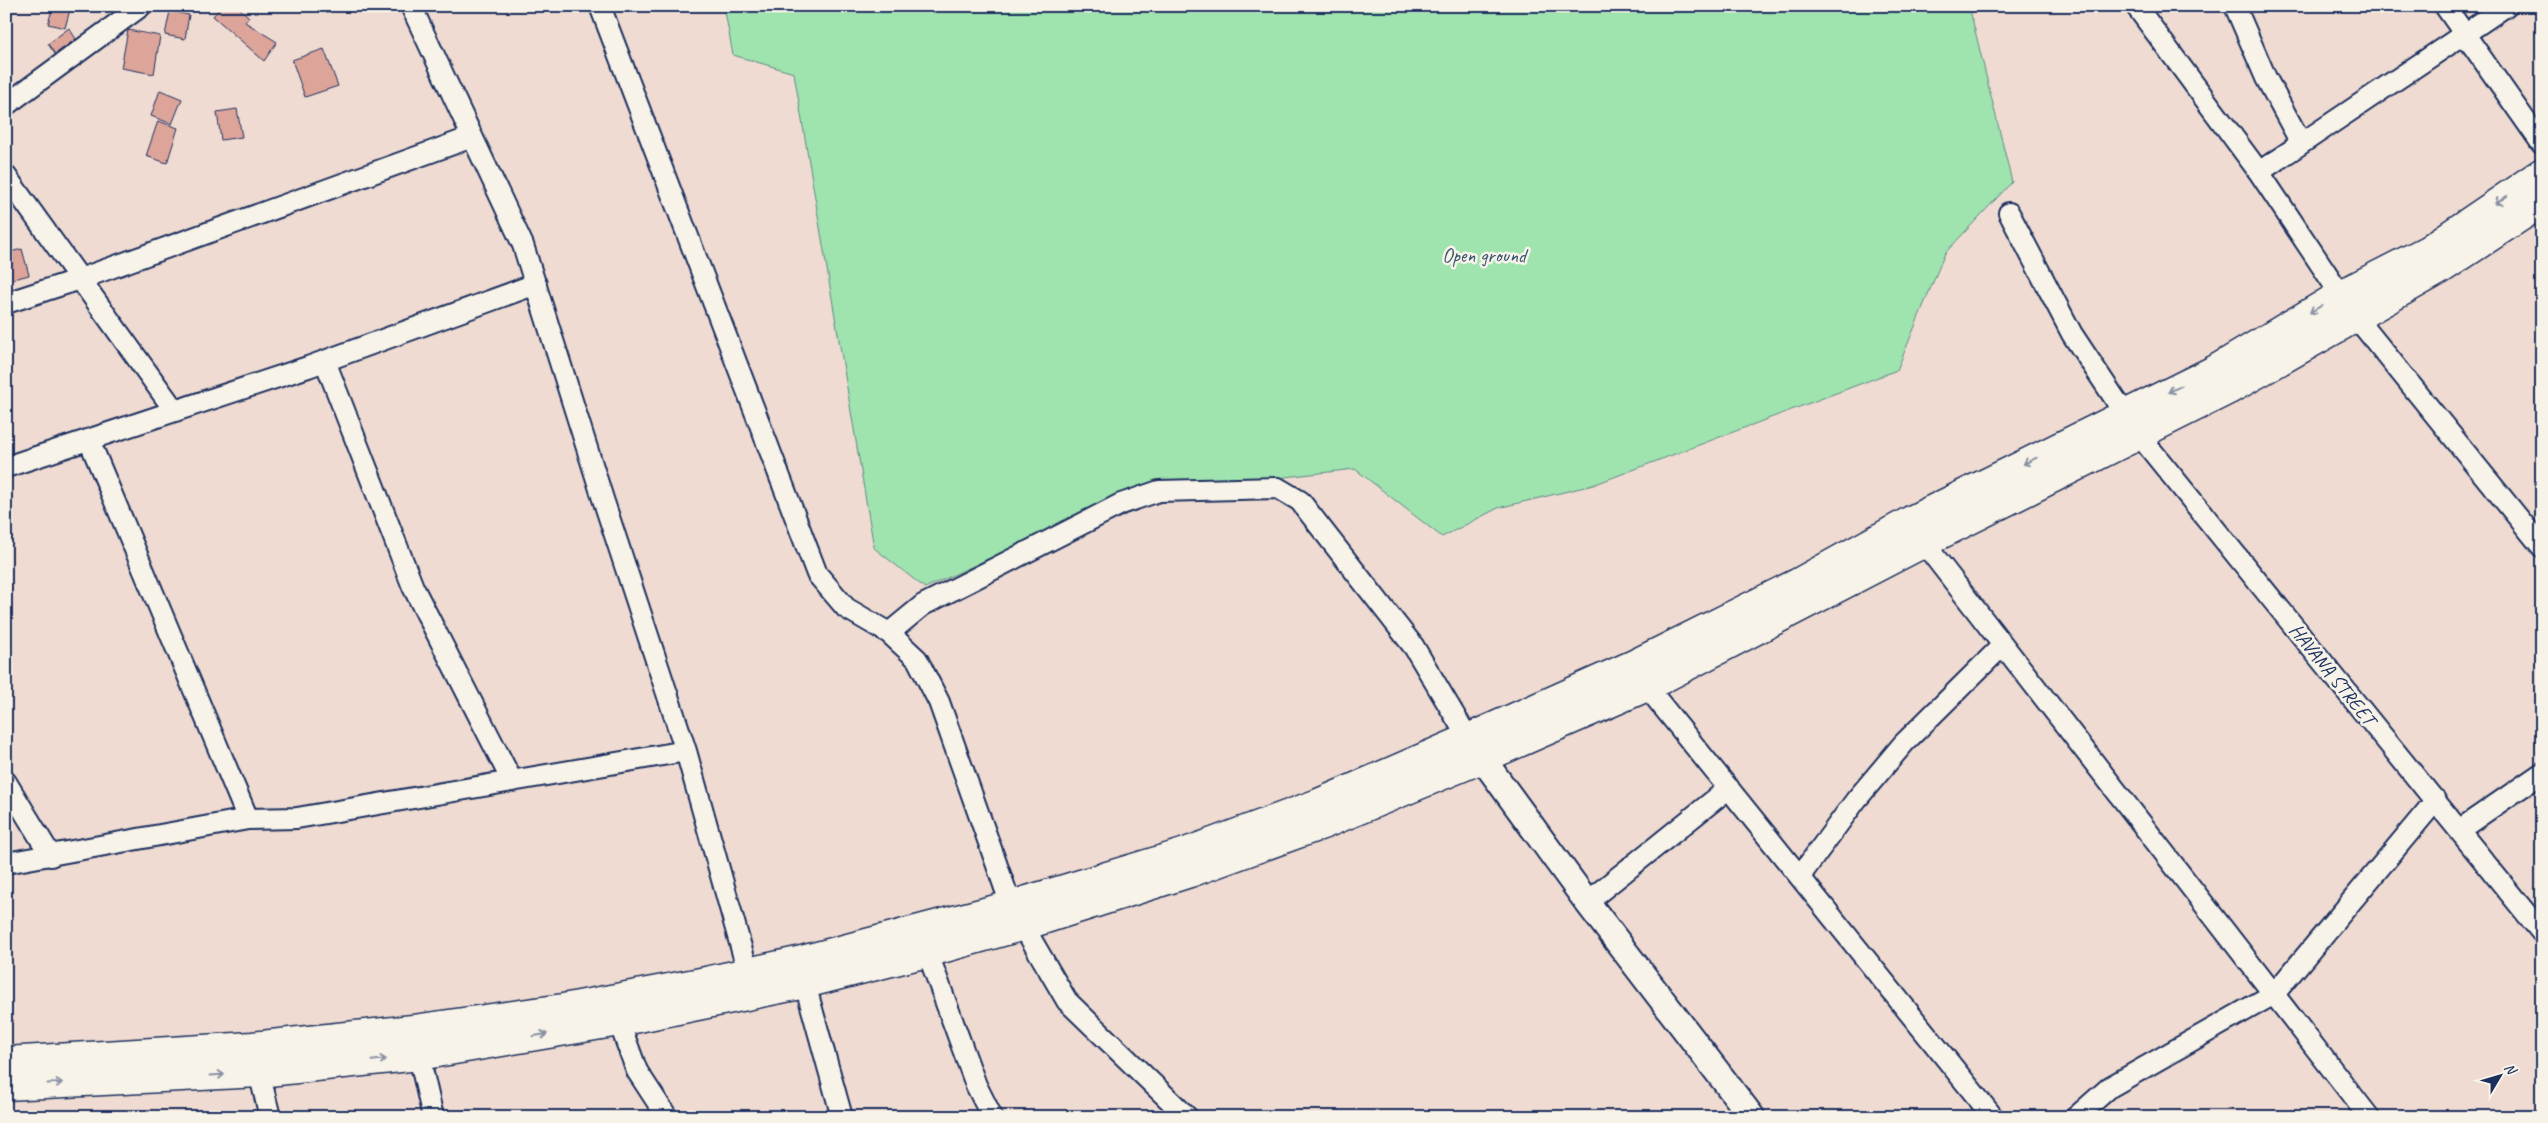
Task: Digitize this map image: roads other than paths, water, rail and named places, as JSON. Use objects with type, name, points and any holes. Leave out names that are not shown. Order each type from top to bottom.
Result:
[{"type":"main road","points":[[2348,305],[2542,172]]},
{"type":"main road","points":[[6,1061],[252,1046],[413,1029],[563,1008],[748,972],[923,941],[1017,916],[1316,804],[1647,687],[1924,543],[2132,424],[2214,370],[2348,305],[2440,270],[2542,203]]},
{"type":"main road","points":[[1475,749],[1643,660],[1797,583],[1911,520],[2132,424]]},
{"type":"main road","points":[[6,1086],[259,1073],[419,1056],[619,1022],[805,984],[923,941]]},
{"type":"street","points":[[6,105],[141,6]]},
{"type":"street","points":[[411,6],[523,245],[603,499],[686,751],[748,972]]},
{"type":"street","points":[[600,6],[817,574],[846,608],[889,633],[917,659],[939,702],[1017,916],[1067,1001],[1187,1117]]},
{"type":"street","points":[[2136,6],[2259,172],[2348,305],[2542,546]]},
{"type":"street","points":[[2236,6],[2266,78],[2301,143]]},
{"type":"street","points":[[2445,6],[2542,144]]},
{"type":"street","points":[[2259,172],[2464,32],[2506,6]]},
{"type":"street","points":[[6,303],[80,279],[472,137]]},
{"type":"street","points":[[6,176],[175,411]]},
{"type":"street","name":"HAVANA STREET","points":[[2009,214],[2072,334],[2132,424],[2542,933]]},
{"type":"street","points":[[6,468],[325,361],[536,284]]},
{"type":"street","points":[[325,361],[413,587],[512,781]]},
{"type":"street","points":[[89,440],[248,819]]},
{"type":"street","points":[[889,633],[923,604],[1121,504],[1159,491],[1278,488],[1300,501],[1414,646],[1475,749],[1587,902],[1752,1117]]},
{"type":"street","points":[[1924,543],[2369,1117]]},
{"type":"street","points":[[1800,876],[1856,800],[1904,743],[2003,645]]},
{"type":"street","points":[[1647,687],[1994,1117]]},
{"type":"street","points":[[6,863],[248,819],[297,818],[686,751]]},
{"type":"street","points":[[2459,830],[2542,773]]},
{"type":"street","points":[[6,782],[51,856]]},
{"type":"street","points":[[1587,902],[1728,788]]},
{"type":"street","points":[[2076,1117],[2110,1087],[2274,994],[2436,800]]},
{"type":"street","points":[[923,941],[976,1085],[992,1117]]},
{"type":"street","points":[[805,984],[842,1117]]},
{"type":"street","points":[[619,1022],[637,1071],[667,1117]]},
{"type":"street","points":[[252,1046],[270,1117]]},
{"type":"street","points":[[419,1056],[433,1117]]},
{"type":"park label","name":"Open ground","points":[[1484,255]]}]
